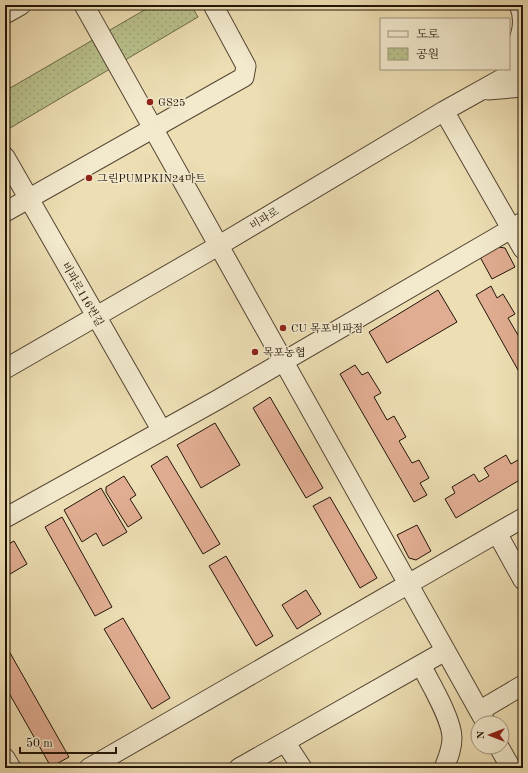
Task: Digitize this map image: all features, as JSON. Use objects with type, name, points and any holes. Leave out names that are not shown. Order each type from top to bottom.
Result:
[{"type":"street","points":[[5,14],[21,5]]},
{"type":"street","points":[[84,5],[481,715]]},
{"type":"street","points":[[5,212],[244,76],[246,66],[212,5]]},
{"type":"street","points":[[510,56],[520,39],[522,20],[519,5]]},
{"type":"street","name":"비파로","points":[[5,369],[218,246],[444,111],[523,67]]},
{"type":"street","points":[[481,91],[499,70]]},
{"type":"street","points":[[481,91],[523,87]]},
{"type":"street","points":[[444,111],[517,226],[523,249]]},
{"type":"street","name":"비파로116번길","points":[[5,157],[162,430]]},
{"type":"street","points":[[7,511],[162,430],[283,362],[517,226]]},
{"type":"street","points":[[89,768],[523,518]]},
{"type":"street","points":[[497,533],[523,580]]},
{"type":"street","points":[[239,768],[445,651]]},
{"type":"street","points":[[421,665],[448,720],[451,730],[451,750],[444,768]]},
{"type":"street","points":[[485,715],[523,685]]},
{"type":"street","points":[[286,742],[302,768]]},
{"type":"street","points":[[504,755],[511,768]]},
{"type":"street","points":[[5,758],[11,768]]},
{"type":"green space","points":[[153,5],[191,5],[198,17],[5,131],[5,91]]},
{"type":"building","points":[[498,247],[505,248],[515,267],[492,279],[480,257]]},
{"type":"building","points":[[491,286],[497,298],[503,294],[515,314],[508,318],[523,342],[523,379],[476,295]]},
{"type":"building","points":[[438,290],[457,322],[387,363],[369,332]]},
{"type":"building","points":[[355,365],[362,375],[368,372],[381,393],[374,397],[387,420],[394,416],[406,437],[399,441],[412,463],[419,460],[429,478],[420,483],[427,495],[414,502],[340,374]]},
{"type":"building","points":[[270,397],[323,488],[306,498],[253,408]]},
{"type":"building","points":[[215,423],[240,465],[201,488],[177,445]]},
{"type":"building","points":[[523,448],[523,457],[519,450]]},
{"type":"building","points":[[506,455],[511,464],[523,457],[523,478],[456,518],[445,499],[455,493],[452,487],[474,474],[479,482],[489,476],[484,468]]},
{"type":"building","points":[[167,456],[220,544],[203,554],[151,466]]},
{"type":"building","points":[[124,476],[136,495],[130,499],[142,518],[128,527],[106,492],[106,487]]},
{"type":"building","points":[[101,488],[127,532],[103,546],[96,533],[82,542],[64,510]]},
{"type":"building","points":[[330,497],[377,578],[360,588],[313,506]]},
{"type":"building","points":[[62,517],[112,607],[95,616],[45,527]]},
{"type":"building","points":[[417,525],[431,551],[416,560],[409,558],[397,535]]},
{"type":"building","points":[[14,541],[27,564],[5,577],[5,546]]},
{"type":"building","points":[[226,556],[273,636],[256,646],[209,566]]},
{"type":"building","points":[[306,590],[321,614],[297,629],[282,605]]},
{"type":"building","points":[[123,618],[170,698],[152,709],[104,629]]},
{"type":"building","points":[[5,644],[69,757],[51,767],[5,686]]},
{"type":"place","name":"GS25","points":[[150,102]]},
{"type":"place","name":"그린PUMPKIN24마트","points":[[89,178]]},
{"type":"place","name":"CU 목포비파점","points":[[283,328]]},
{"type":"place","name":"목포농협","points":[[255,352]]}]
